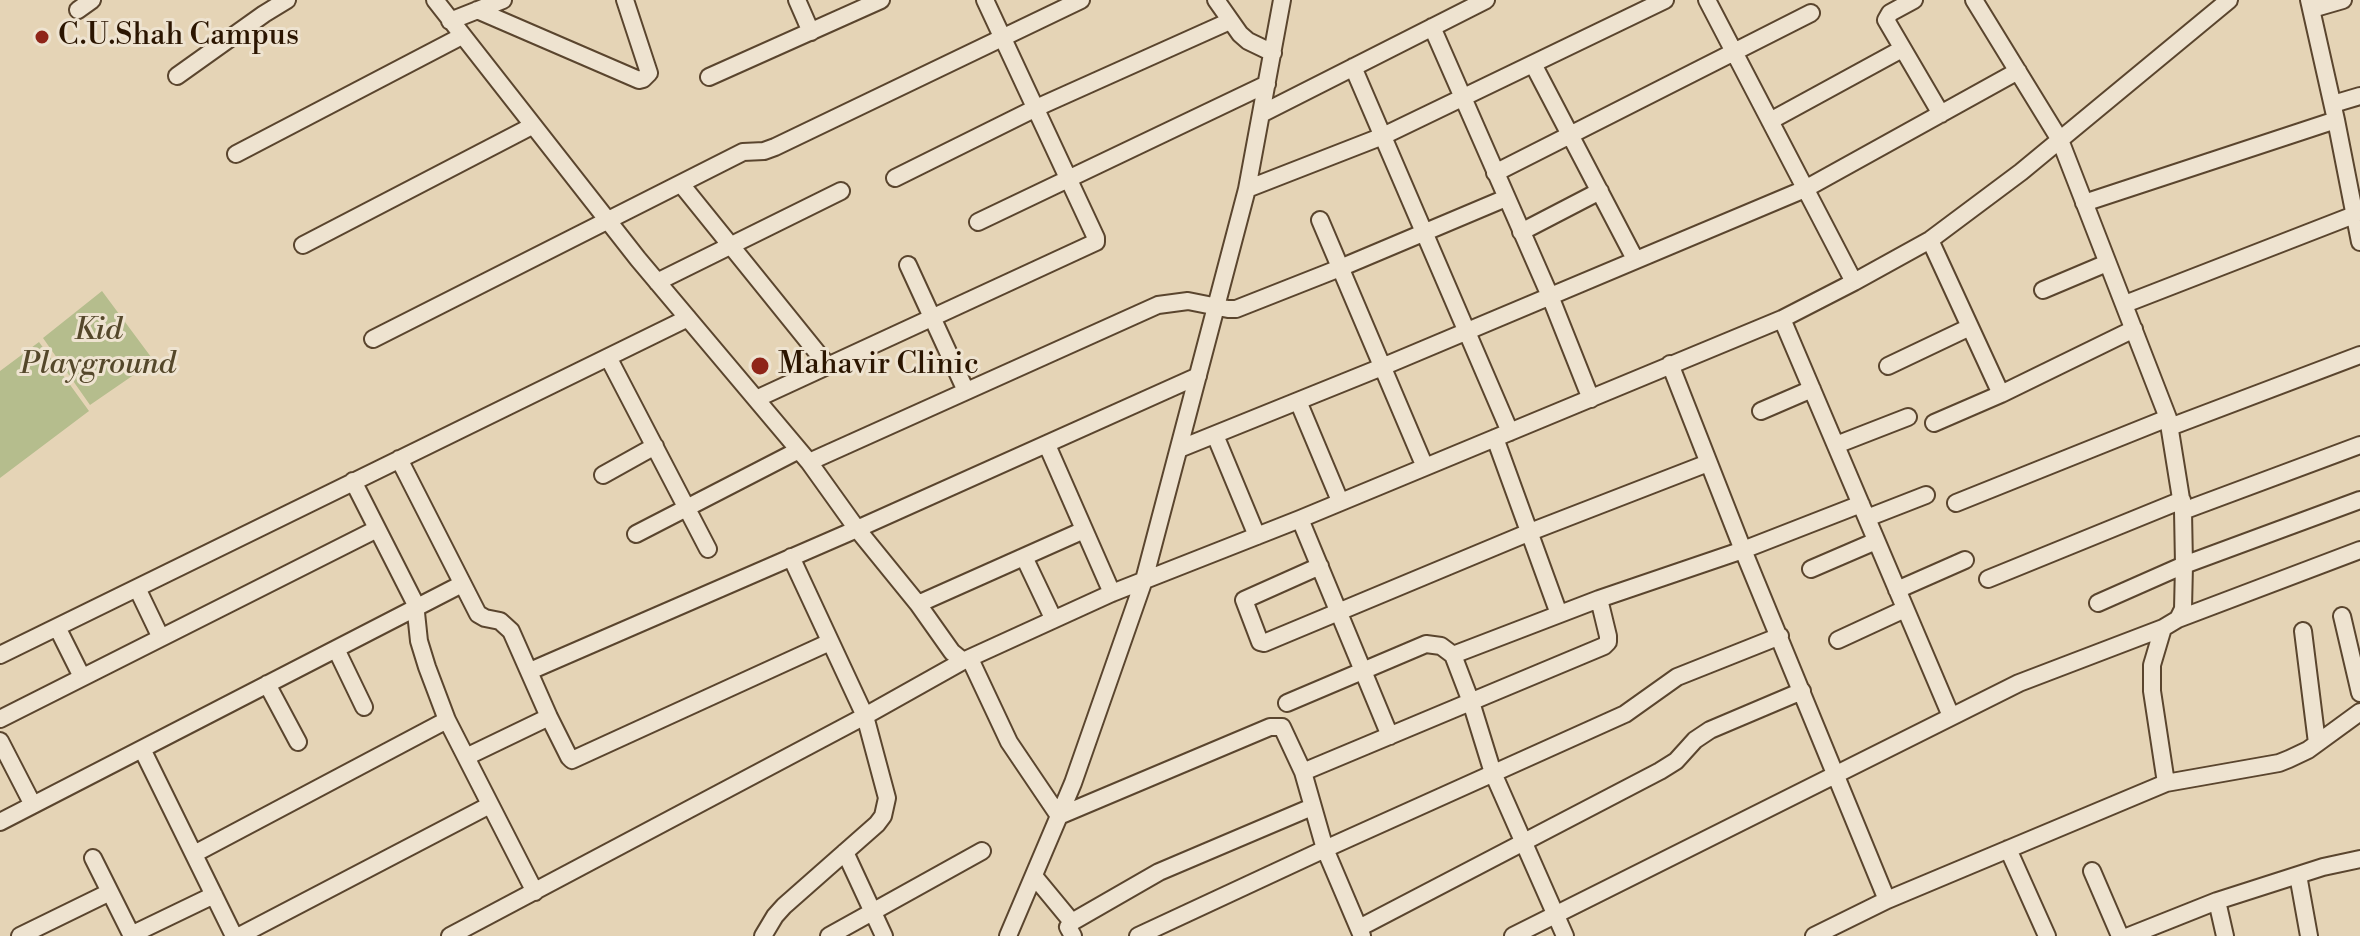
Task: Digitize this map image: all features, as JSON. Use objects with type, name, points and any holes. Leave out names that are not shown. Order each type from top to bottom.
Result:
[{"type":"street","points":[[177,76],[287,0]]},
{"type":"street","points":[[435,0],[657,282],[804,456],[952,652],[966,660],[1009,742],[1059,816]]},
{"type":"street","points":[[450,21],[503,0]]},
{"type":"street","points":[[477,10],[639,80],[649,73],[625,0]]},
{"type":"street","points":[[797,0],[811,32]]},
{"type":"street","points":[[709,77],[881,0]]},
{"type":"street","points":[[756,399],[1096,242],[985,0]]},
{"type":"street","points":[[373,339],[743,152],[775,147],[1081,0]]},
{"type":"street","points":[[1216,0],[1248,41],[1273,53]]},
{"type":"street","points":[[1008,936],[1059,816],[1144,580],[1247,189],[1282,0]]},
{"type":"street","points":[[1261,114],[1486,0]]},
{"type":"street","points":[[1247,189],[1383,136],[1665,0]]},
{"type":"street","points":[[1707,0],[1854,282]]},
{"type":"street","points":[[1914,0],[1887,16],[1888,24],[1941,114]]},
{"type":"street","points":[[1974,0],[2060,140],[2169,422],[2183,506],[2183,609],[2178,619]]},
{"type":"street","points":[[450,936],[966,660],[1053,618],[1782,319],[1854,282],[1930,240],[2021,172],[2229,0]]},
{"type":"street","points":[[2343,0],[2310,5],[2360,242]]},
{"type":"street","points":[[1495,173],[1811,13]]},
{"type":"street","points":[[895,178],[1036,108],[1230,21]]},
{"type":"street","points":[[1432,27],[1550,296],[1591,399]]},
{"type":"street","points":[[236,154],[462,36]]},
{"type":"street","points":[[1770,121],[1902,49]]},
{"type":"street","points":[[1533,64],[1635,259]]},
{"type":"street","points":[[1353,67],[1467,332],[1559,614]]},
{"type":"street","points":[[1179,449],[1467,332],[1805,189],[2018,71]]},
{"type":"street","points":[[978,222],[1267,84]]},
{"type":"street","points":[[2084,203],[2335,112],[2360,96]]},
{"type":"street","points":[[303,245],[532,126]]},
{"type":"street","points":[[681,184],[828,366]]},
{"type":"street","points":[[657,282],[841,191]]},
{"type":"street","points":[[1521,232],[1600,191]]},
{"type":"street","points":[[636,534],[686,507],[966,391],[1158,305],[1188,301],[1236,309],[1506,198]]},
{"type":"street","points":[[2125,304],[2354,215]]},
{"type":"street","points":[[1320,220],[1425,467]]},
{"type":"street","points":[[1930,240],[2001,394]]},
{"type":"street","points":[[2043,290],[2107,263]]},
{"type":"street","points":[[908,265],[966,391]]},
{"type":"street","points":[[0,655],[688,318]]},
{"type":"street","points":[[1782,319],[1951,716]]},
{"type":"street","points":[[1888,366],[1970,327]]},
{"type":"street","points":[[1934,423],[2134,329]]},
{"type":"street","points":[[1956,503],[2169,422],[2360,355]]},
{"type":"street","points":[[608,357],[708,549]]},
{"type":"street","points":[[1670,364],[1887,900]]},
{"type":"street","points":[[530,671],[1198,376]]},
{"type":"street","points":[[1761,411],[1812,389]]},
{"type":"street","points":[[1298,401],[1340,501]]},
{"type":"street","points":[[1836,445],[1908,417]]},
{"type":"street","points":[[1215,435],[1257,536]]},
{"type":"street","points":[[1047,445],[1112,593]]},
{"type":"street","points":[[1988,579],[2183,506],[2360,445]]},
{"type":"street","points":[[603,475],[655,446]]},
{"type":"street","points":[[399,459],[478,614],[500,621],[511,631],[569,757],[576,760],[830,642]]},
{"type":"street","points":[[1320,566],[1244,600],[1258,640],[1264,643],[1530,532],[1708,463]]},
{"type":"street","points":[[353,481],[416,607],[423,654],[447,720],[535,892]]},
{"type":"street","points":[[1453,655],[1599,599],[1743,550],[1864,511],[1926,495]]},
{"type":"street","points":[[2098,603],[2184,565],[2360,500]]},
{"type":"street","points":[[1300,519],[1390,736]]},
{"type":"street","points":[[0,719],[377,529]]},
{"type":"street","points":[[918,604],[1084,530]]},
{"type":"street","points":[[1811,569],[1876,541]]},
{"type":"street","points":[[1513,936],[2039,674],[2360,550]]},
{"type":"street","points":[[763,936],[784,906],[877,824],[886,809],[885,792],[865,716],[791,557]]},
{"type":"street","points":[[1024,557],[1053,618]]},
{"type":"street","points":[[1897,590],[1965,560]]},
{"type":"street","points":[[0,822],[462,584]]},
{"type":"street","points":[[137,588],[161,638]]},
{"type":"street","points":[[1303,772],[1604,646],[1608,636],[1599,599]]},
{"type":"street","points":[[1838,640],[1905,609]]},
{"type":"street","points":[[2342,616],[2360,693]]},
{"type":"street","points":[[57,627],[82,677]]},
{"type":"street","points":[[2163,628],[2151,678],[2166,783]]},
{"type":"street","points":[[2303,631],[2317,743]]},
{"type":"street","points":[[1138,936],[1625,714],[1677,677],[1780,636]]},
{"type":"street","points":[[1287,703],[1426,644],[1441,646],[1453,655],[1493,773],[1565,936]]},
{"type":"street","points":[[336,649],[364,707]]},
{"type":"street","points":[[267,684],[298,742]]},
{"type":"street","points":[[1059,816],[1277,725],[1285,730],[1303,772],[1325,849],[1361,932],[1660,771],[1676,761],[1695,740],[1710,730],[1802,691]]},
{"type":"street","points":[[1814,936],[1887,900],[2166,783],[2279,763],[2300,754],[2360,712]]},
{"type":"street","points":[[466,757],[549,717]]},
{"type":"street","points":[[194,854],[447,720]]},
{"type":"street","points":[[0,741],[33,805]]},
{"type":"street","points":[[142,749],[236,936],[490,805]]},
{"type":"street","points":[[1034,876],[1072,929],[1167,867],[1312,807]]},
{"type":"street","points":[[2008,849],[2047,936]]},
{"type":"street","points":[[829,936],[982,851]]},
{"type":"street","points":[[845,852],[884,936]]},
{"type":"street","points":[[93,858],[132,936],[214,895]]},
{"type":"street","points":[[2129,936],[2217,901],[2323,867],[2360,859]]},
{"type":"street","points":[[2092,871],[2120,936]]},
{"type":"street","points":[[2298,875],[2309,936]]},
{"type":"street","points":[[20,936],[110,892]]},
{"type":"street","points":[[2217,901],[2225,936]]},
{"type":"green space","name":"Kid Playground","points":[[102,291],[154,361],[90,405],[43,338]]},
{"type":"green space","points":[[39,342],[89,411],[0,478],[0,371]]},
{"type":"place","name":"C.U.Shah Campus","points":[[42,37]]},
{"type":"place","name":"Mahavir Clinic","points":[[760,366]]}]
